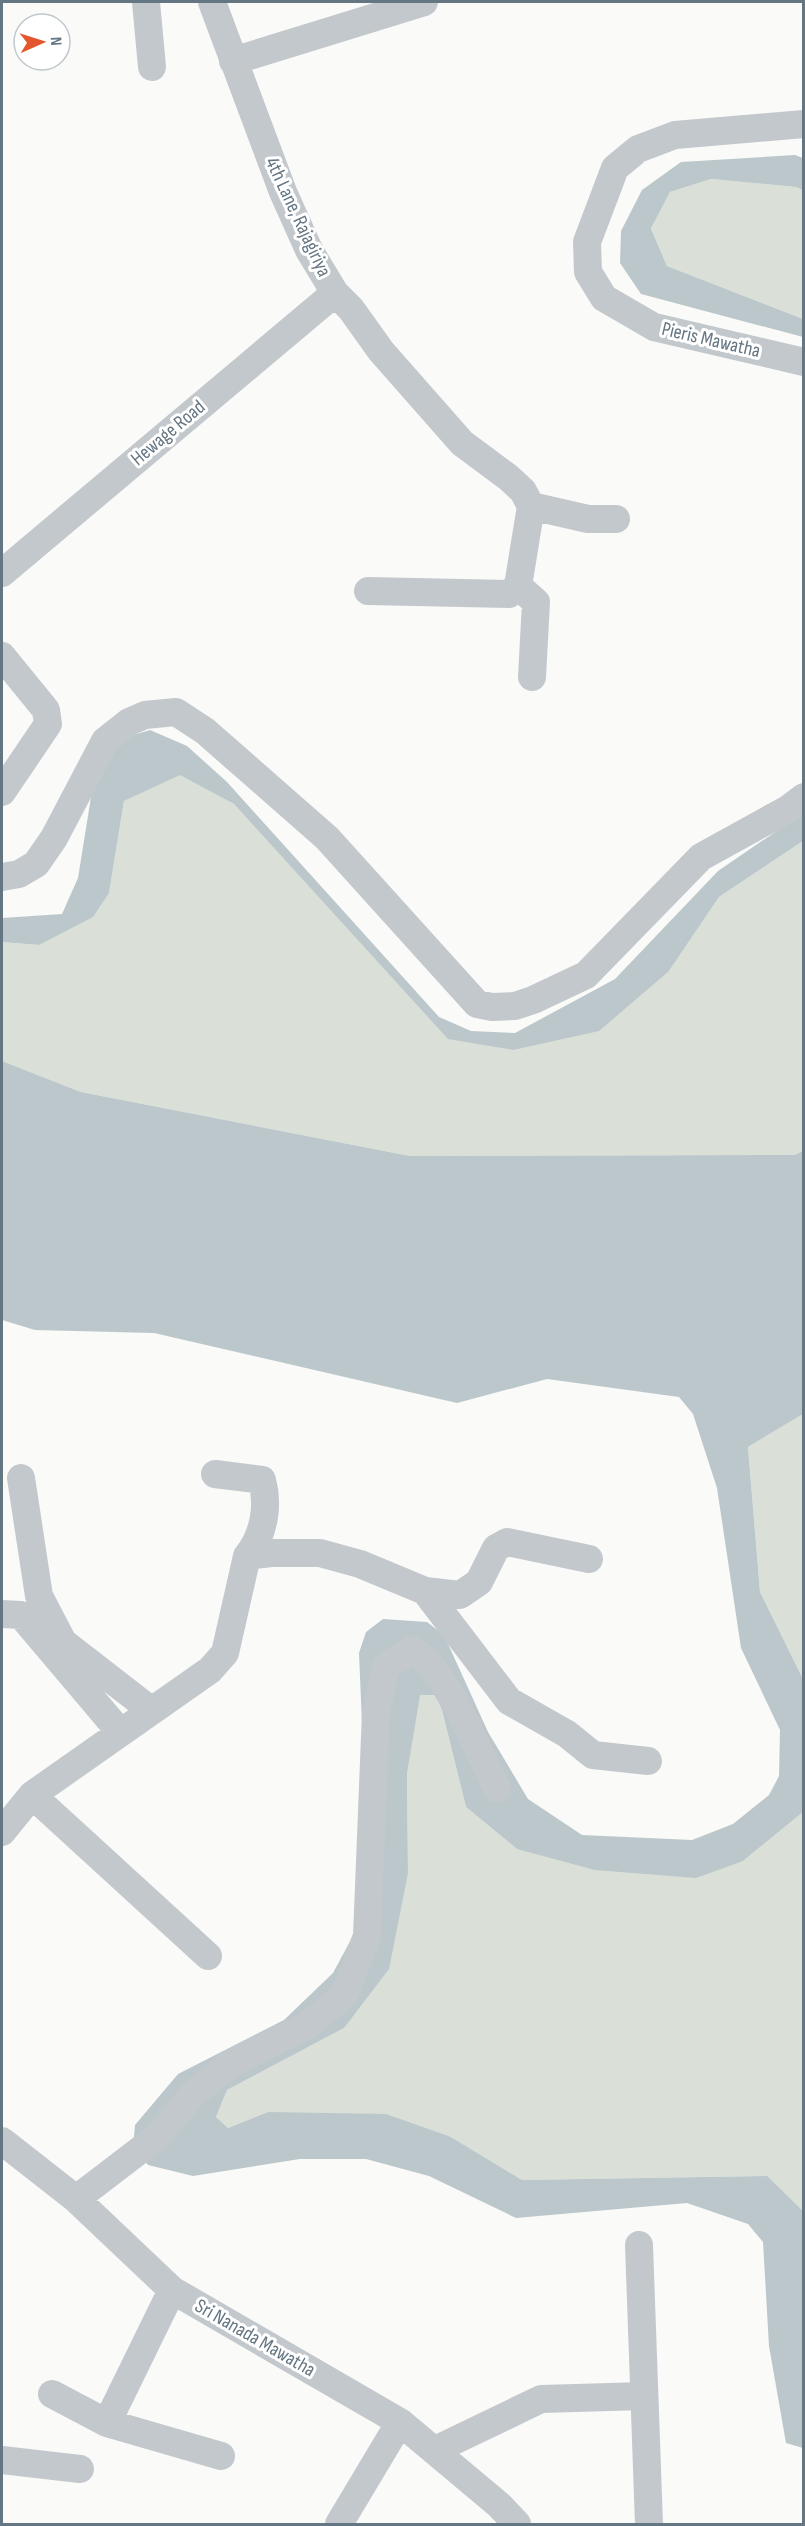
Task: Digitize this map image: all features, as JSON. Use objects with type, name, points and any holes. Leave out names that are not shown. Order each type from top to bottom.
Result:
[{"type":"street","points":[[146,2],[153,67]]},
{"type":"street","name":"4th Lane, Rajagiriya","points":[[212,2],[283,192],[309,250],[335,293],[351,309],[381,351],[462,443],[509,478],[523,491],[531,506]]},
{"type":"street","points":[[233,61],[424,2]]},
{"type":"street","name":"Pieris Mawatha","points":[[804,124],[675,135],[638,149],[615,168],[587,242],[588,272],[604,298],[654,327],[804,362]]},
{"type":"street","name":"Hewage Road","points":[[2,573],[335,293]]},
{"type":"street","points":[[368,591],[510,594],[518,585],[531,506],[588,519],[616,519]]},
{"type":"street","points":[[518,585],[536,602],[532,677]]},
{"type":"street","points":[[2,656],[46,710],[48,724],[2,792]]},
{"type":"street","points":[[2,877],[19,874],[36,864],[54,838],[105,741],[129,722],[145,715],[176,712],[205,732],[327,838],[477,1004],[492,1007],[515,1006],[586,975],[701,857],[788,809],[804,797]]},
{"type":"street","points":[[2,1832],[32,1795],[210,1670],[225,1653],[247,1556],[259,1541],[267,1497],[262,1480],[215,1474]]},
{"type":"street","points":[[21,1478],[39,1596],[63,1642],[152,1711]]},
{"type":"street","points":[[247,1556],[271,1553],[320,1553],[360,1563],[425,1591],[460,1595],[479,1582],[496,1548],[507,1542],[588,1559]]},
{"type":"street","points":[[425,1591],[509,1701],[567,1734],[593,1755],[648,1761]]},
{"type":"street","points":[[2,1614],[21,1615],[120,1732]]},
{"type":"street","points":[[76,2199],[157,2137],[195,2092],[232,2063],[308,2025],[345,1994],[368,1936],[376,1712],[386,1666],[393,1660],[412,1650],[422,1655],[452,1698],[497,1789]]},
{"type":"street","points":[[32,1795],[208,1956]]},
{"type":"street","name":"Sri Nanada Mawatha","points":[[2,2140],[76,2199],[172,2290],[400,2422],[499,2505],[517,2524]]},
{"type":"street","points":[[639,2245],[649,2524]]},
{"type":"street","points":[[107,2423],[172,2290]]},
{"type":"street","points":[[52,2394],[107,2423],[221,2456]]},
{"type":"street","points":[[435,2450],[541,2399],[644,2396]]},
{"type":"street","points":[[339,2524],[400,2422]]},
{"type":"street","points":[[2,2460],[80,2469]]},
{"type":"shaded area","points":[[795,155],[803,158],[803,190],[796,187],[711,179],[670,192],[651,228],[667,266],[803,319],[803,337],[641,294],[620,263],[621,231],[642,190],[681,162]]},
{"type":"shaded area","points":[[711,179],[796,187],[803,190],[803,319],[667,266],[651,227],[670,192]]},
{"type":"shaded area","points":[[150,730],[187,746],[227,782],[439,1017],[471,1031],[515,1033],[615,979],[718,871],[803,813],[803,841],[719,897],[669,971],[599,1031],[513,1050],[448,1039],[234,804],[180,775],[124,801],[109,893],[93,917],[39,945],[2,942],[2,918],[62,914],[78,878],[96,766],[127,737]]},
{"type":"shaded area","points":[[180,774],[234,804],[448,1038],[513,1050],[669,971],[719,897],[803,841],[803,1151],[794,1155],[410,1156],[81,1092],[2,1061],[2,942],[39,945],[109,893],[124,801]]},
{"type":"shaded area","points":[[2,1061],[81,1092],[410,1156],[794,1155],[803,1151],[803,1414],[748,1447],[760,1592],[803,1679],[803,1812],[743,1861],[696,1878],[595,1870],[517,1849],[466,1807],[442,1710],[435,1695],[420,1695],[407,1774],[408,1873],[389,1969],[344,2028],[227,2090],[216,2117],[228,2128],[268,2112],[386,2114],[451,2137],[522,2180],[767,2176],[803,2211],[803,2448],[786,2443],[769,2346],[763,2242],[748,2224],[687,2203],[516,2218],[429,2176],[366,2159],[300,2159],[193,2176],[148,2165],[133,2148],[135,2125],[178,2074],[284,2020],[333,1973],[354,1934],[367,1842],[359,1653],[366,1632],[383,1619],[427,1622],[444,1635],[488,1732],[528,1799],[582,1835],[692,1840],[733,1824],[769,1795],[779,1776],[780,1730],[741,1648],[717,1488],[693,1414],[679,1397],[547,1379],[457,1403],[154,1333],[35,1330],[2,1320]]},
{"type":"shaded area","points":[[803,1414],[803,1679],[760,1592],[748,1447]]},
{"type":"shaded area","points":[[419,1695],[435,1695],[442,1710],[466,1807],[517,1849],[743,1861],[803,1812],[803,2211],[766,2176],[522,2180],[451,2137],[268,2112],[228,2128],[216,2117],[227,2090],[344,2028],[408,1873],[407,1774]]}]
